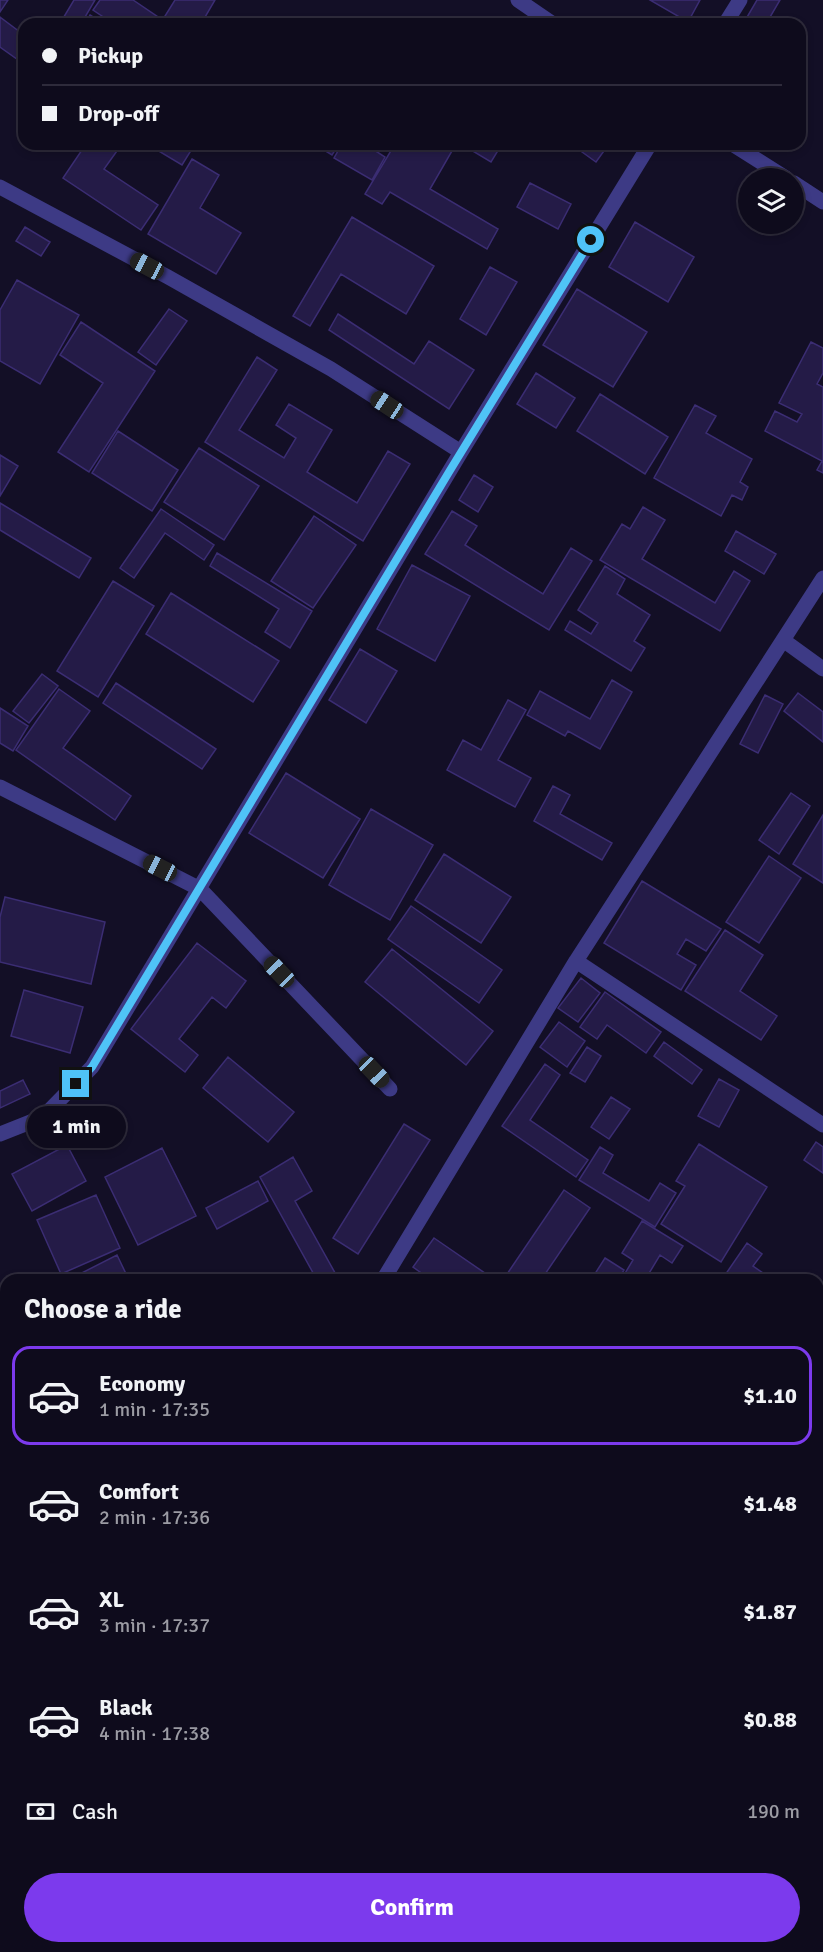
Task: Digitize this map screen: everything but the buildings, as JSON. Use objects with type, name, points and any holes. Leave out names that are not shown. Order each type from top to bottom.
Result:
[{"type":"street","points":[[518,0],[544,18]]},
{"type":"street","points":[[729,18],[740,0]]},
{"type":"street","points":[[0,1134],[43,1117],[92,1067],[461,452],[646,150]]},
{"type":"street","points":[[742,150],[770,168]]},
{"type":"street","points":[[0,187],[168,277],[331,369],[461,452]]},
{"type":"street","points":[[804,190],[823,202]]},
{"type":"street","points":[[387,1274],[576,961],[823,578]]},
{"type":"street","points":[[783,640],[823,669]]},
{"type":"street","points":[[0,787],[200,889],[390,1089]]},
{"type":"street","points":[[576,961],[823,1125]]},
{"type":"route","points":[[76,1084],[92,1067],[591,240]]}]
